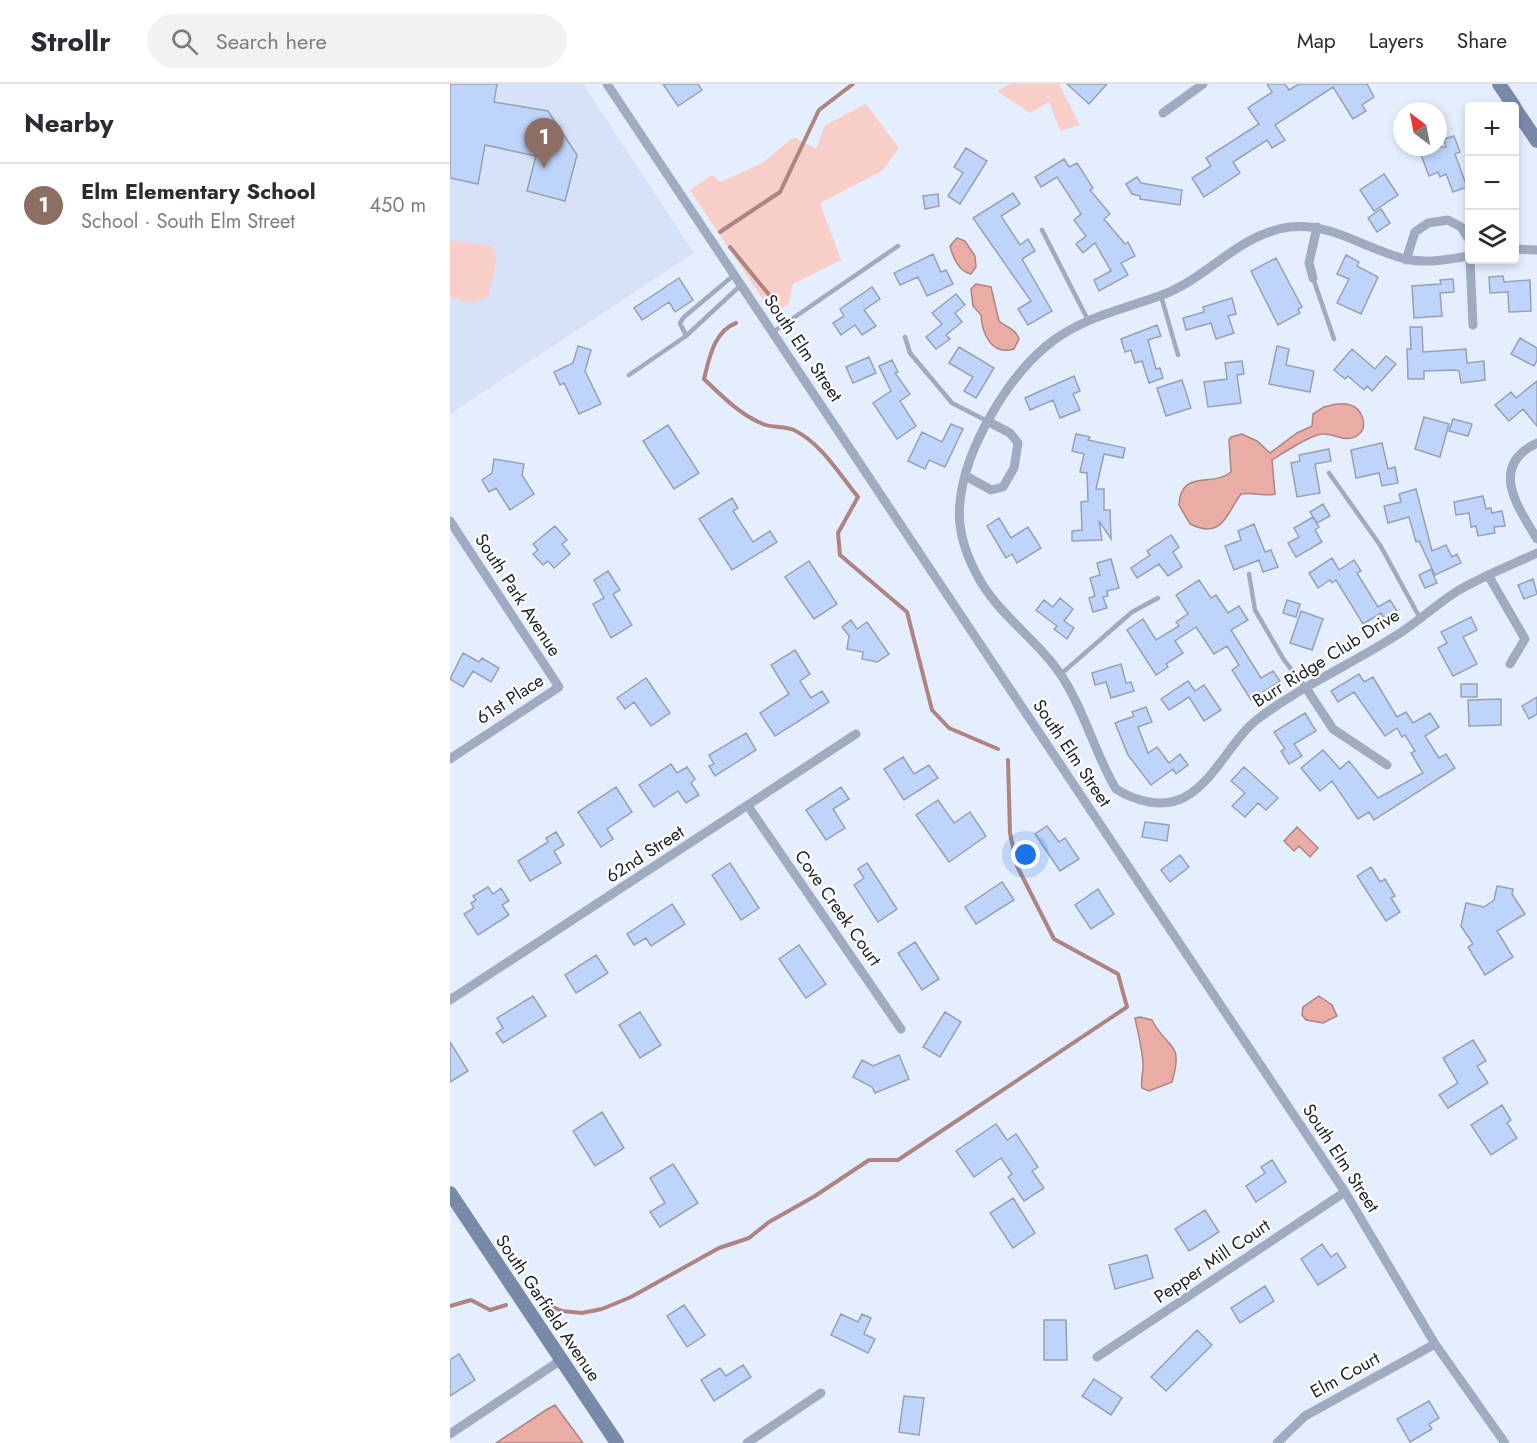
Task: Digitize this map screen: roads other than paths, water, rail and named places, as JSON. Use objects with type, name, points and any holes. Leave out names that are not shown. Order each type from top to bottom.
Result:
[{"type":"street","name":"South Elm Street","points":[[607,84],[1345,1192],[1435,1344],[1505,1443]]},
{"type":"street","points":[[1163,113],[1203,84]]},
{"type":"street","points":[[1499,84],[1511,102]]},
{"type":"street","points":[[1519,114],[1537,141]]},
{"type":"street","points":[[1407,260],[1415,232],[1428,223],[1448,220],[1461,227],[1465,233]]},
{"type":"street","name":"Burr Ridge Club Drive","points":[[1465,258],[1407,260],[1317,227],[1292,227],[1259,234],[1185,286],[1088,320],[1053,341],[1030,363],[1012,382],[987,421],[966,476],[960,499],[961,532],[976,575],[1061,674],[1116,789],[1130,797],[1147,802],[1169,802],[1191,793],[1250,726],[1323,675],[1400,633],[1456,592],[1537,553]]},
{"type":"street","points":[[1313,278],[1309,264],[1317,227]]},
{"type":"street","points":[[1519,249],[1537,250]]},
{"type":"street","points":[[1470,264],[1473,326]]},
{"type":"street","points":[[966,476],[991,490],[1002,487],[1014,468],[1018,443],[1010,433],[987,421]]},
{"type":"street","points":[[1537,443],[1516,461],[1509,474],[1515,501],[1537,539]]},
{"type":"street","name":"South Park Avenue","points":[[450,521],[559,687]]},
{"type":"street","points":[[1488,575],[1525,639],[1510,664]]},
{"type":"street","name":"61st Place","points":[[450,759],[559,687]]},
{"type":"street","points":[[1306,688],[1333,729],[1387,765]]},
{"type":"street","name":"62nd Street","points":[[450,1000],[856,734]]},
{"type":"street","name":"Cove Creek Court","points":[[748,806],[901,1029]]},
{"type":"street","name":"Pepper Mill Court","points":[[1097,1357],[1345,1192]]},
{"type":"street","name":"South Garfield Avenue","points":[[450,1193],[617,1443]]},
{"type":"street","name":"Elm Court","points":[[1277,1443],[1305,1416],[1435,1344]]},
{"type":"street","points":[[450,1434],[561,1360]]},
{"type":"street","points":[[747,1443],[821,1393]]},
{"type":"lane","points":[[1042,230],[1088,320]]},
{"type":"lane","points":[[772,332],[898,246]]},
{"type":"lane","points":[[686,336],[680,323],[684,317],[734,275]]},
{"type":"lane","points":[[1313,278],[1334,339]]},
{"type":"lane","points":[[630,375],[686,336],[741,285]]},
{"type":"lane","points":[[1161,296],[1178,355]]},
{"type":"lane","points":[[905,337],[910,353],[952,403],[987,421]]},
{"type":"lane","points":[[1329,473],[1380,546],[1420,618]]},
{"type":"lane","points":[[1249,574],[1256,610],[1284,660],[1306,688]]},
{"type":"lane","points":[[1061,674],[1132,612],[1158,598]]},
{"type":"waterway","points":[[720,232],[780,192],[819,110],[853,84]]},
{"type":"waterway","points":[[730,247],[775,302]]},
{"type":"waterway","points":[[736,323],[722,332],[714,347],[704,379],[731,404],[754,420],[794,430],[804,436],[822,451],[837,469],[858,497],[838,533],[840,555],[907,612],[932,710],[949,728],[998,749]]},
{"type":"waterway","points":[[536,1294],[546,1304],[562,1311],[582,1313],[602,1309],[631,1297],[719,1248],[749,1238],[769,1222],[815,1196],[869,1160],[898,1160],[1127,1007],[1118,974],[1054,939],[1017,866],[1010,833],[1008,760]]},
{"type":"waterway","points":[[450,1306],[471,1300],[490,1310],[506,1305]]},
{"type":"place","name":"Elm Elementary School","points":[[544,168]]}]
